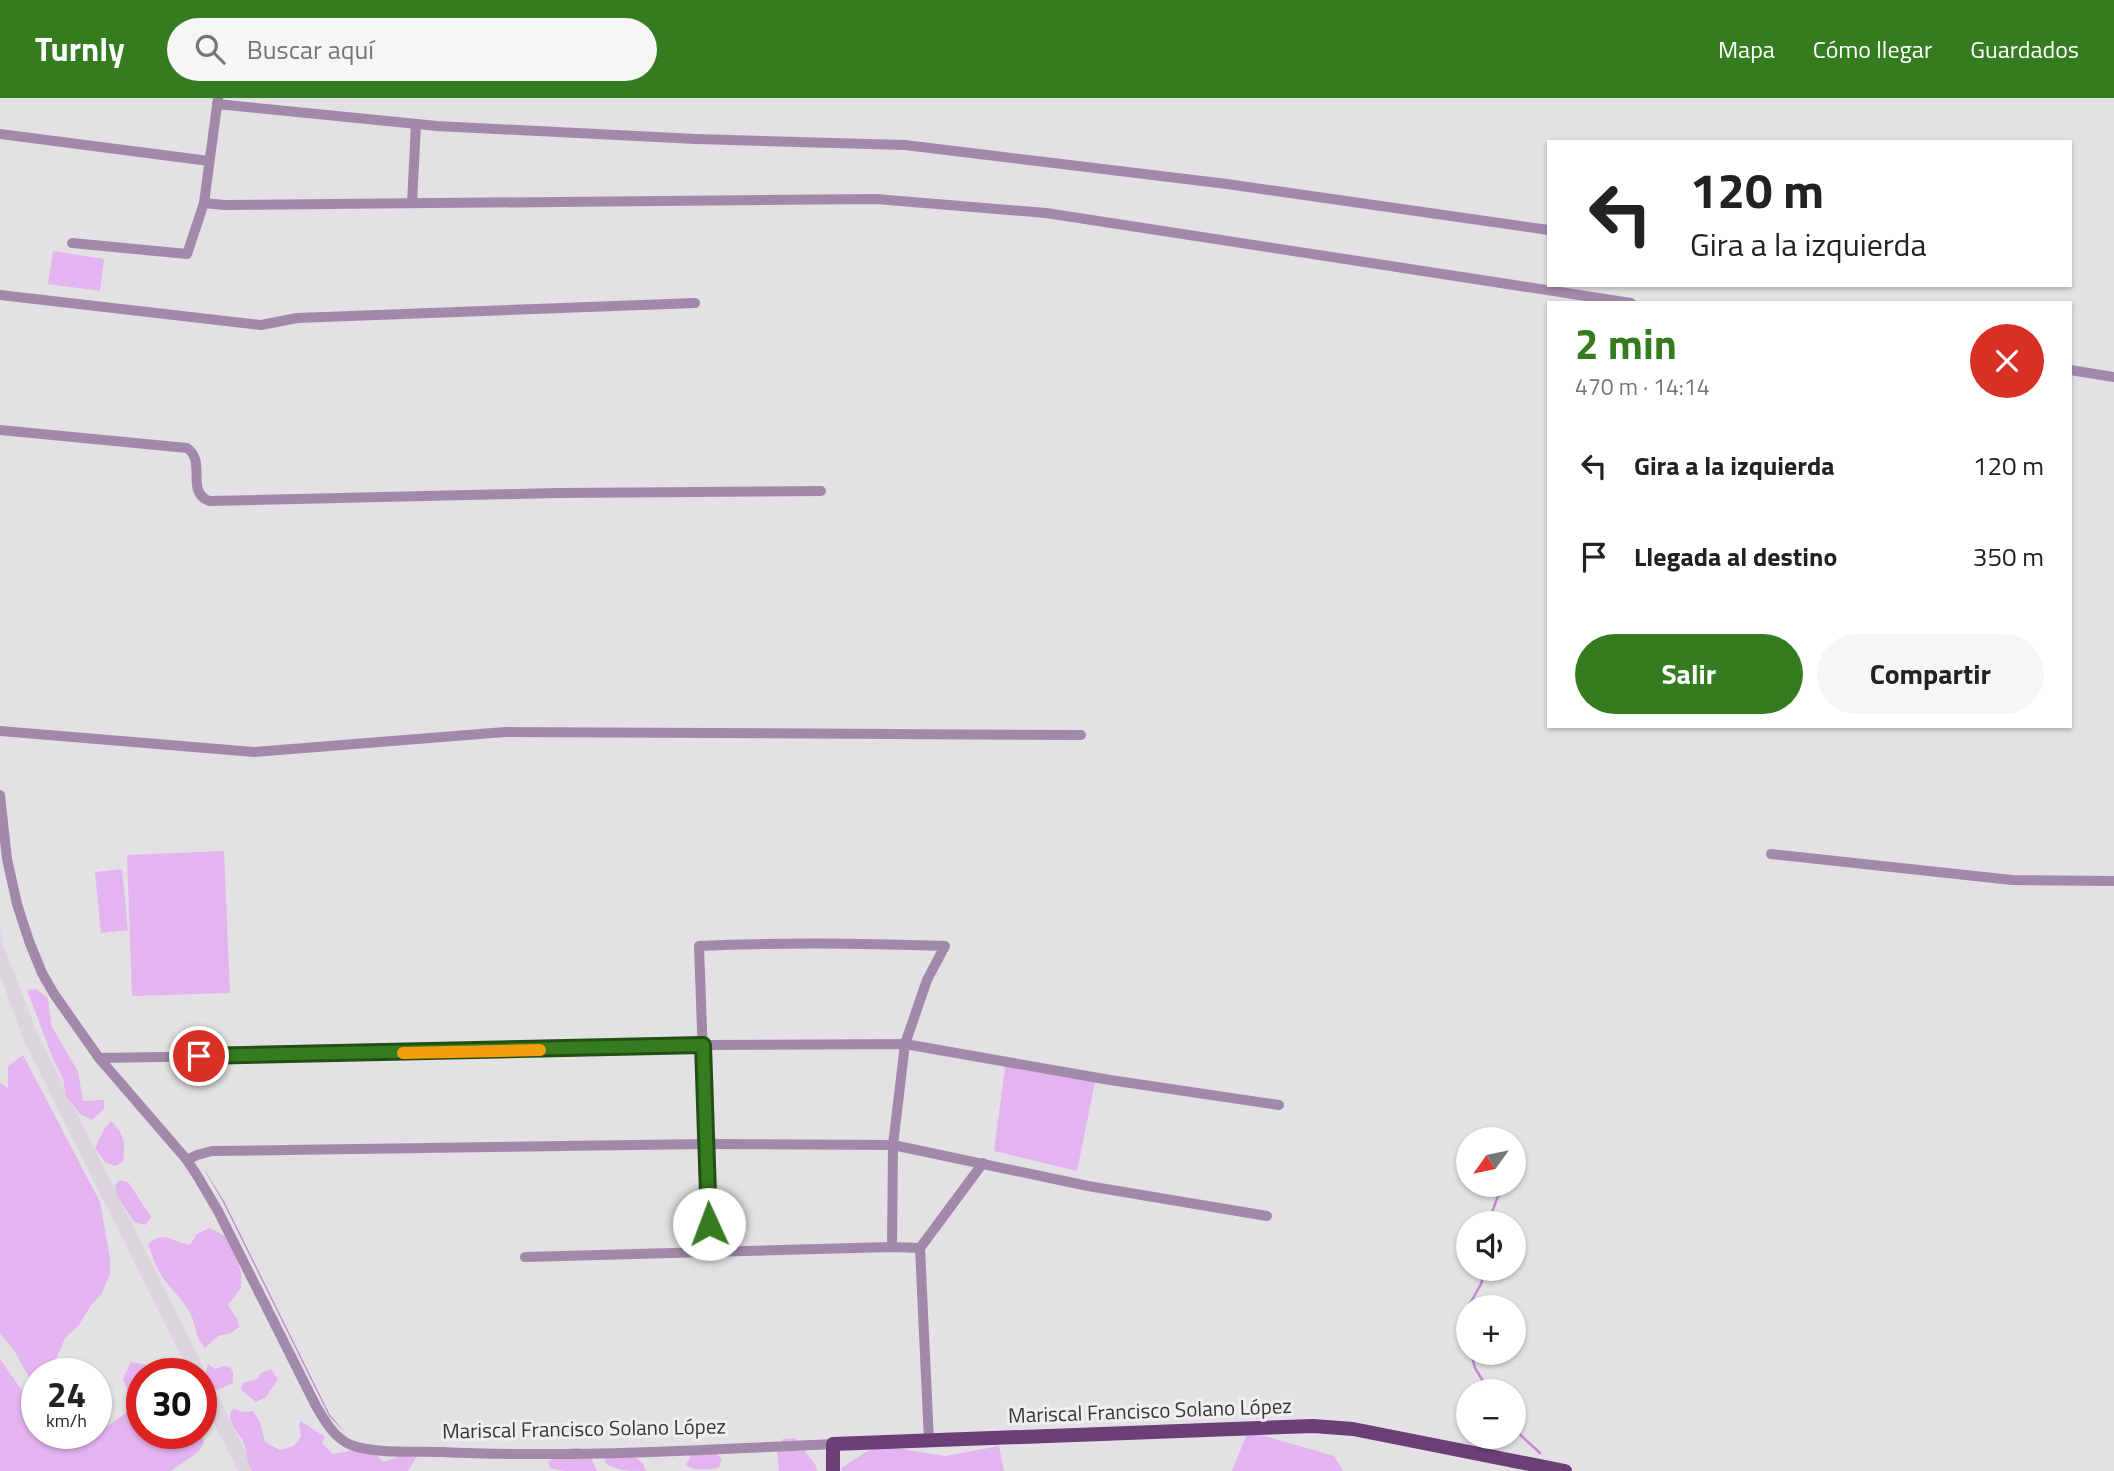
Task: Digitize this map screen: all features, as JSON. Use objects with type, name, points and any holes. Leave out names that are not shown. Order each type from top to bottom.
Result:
[{"type":"main road","name":"Mariscal Francisco Solano López","points":[[832,1444],[1333,1426],[1565,1471]]},
{"type":"main road","points":[[832,1444],[832,1471]]},
{"type":"street","points":[[72,243],[187,254],[204,203],[218,101],[416,124],[696,139],[905,145],[1227,184],[1547,230]]},
{"type":"street","points":[[412,203],[416,124]]},
{"type":"street","points":[[0,134],[209,161]]},
{"type":"street","points":[[204,203],[224,205],[876,199],[1046,213],[1618,301]]},
{"type":"street","points":[[0,295],[261,325],[289,318],[324,316],[695,303]]},
{"type":"street","points":[[2072,370],[2114,377]]},
{"type":"street","points":[[0,430],[187,448],[196,459],[197,490],[202,498],[209,501],[558,493],[821,491]]},
{"type":"street","points":[[0,731],[254,752],[505,732],[1081,735]]},
{"type":"street","name":"Mariscal Francisco Solano López","points":[[0,795],[7,859],[29,941],[54,994],[99,1058],[187,1160],[218,1211],[316,1406],[335,1434],[353,1446],[369,1449],[486,1454],[832,1444]]},
{"type":"street","points":[[1771,854],[2012,880],[2114,881]]},
{"type":"street","points":[[710,1251],[699,946],[823,942],[945,946],[927,980],[905,1044],[893,1145],[892,1247]]},
{"type":"street","points":[[99,1058],[703,1045],[905,1044],[1110,1080],[1279,1105]]},
{"type":"street","points":[[187,1160],[206,1151],[706,1144],[893,1145],[1088,1186],[1266,1216]]},
{"type":"street","points":[[929,1441],[920,1248],[983,1163]]},
{"type":"street","points":[[525,1257],[920,1248]]},
{"type":"shaded area","points":[[53,251],[104,259],[100,291],[48,284]]},
{"type":"shaded area","points":[[224,851],[230,993],[132,996],[127,855]]},
{"type":"shaded area","points":[[122,869],[128,930],[101,933],[95,872]]},
{"type":"shaded area","points":[[0,927],[4,947],[38,1035],[199,1358],[182,1358],[24,1041],[0,975]]},
{"type":"shaded area","points":[[36,989],[48,998],[51,1025],[78,1072],[83,1101],[104,1100],[104,1109],[92,1120],[80,1114],[66,1096],[63,1079],[27,990]]},
{"type":"shaded area","points":[[23,1055],[100,1202],[110,1258],[110,1274],[101,1295],[78,1326],[65,1338],[57,1358],[21,1358],[21,1363],[0,1334],[0,1083],[8,1088],[8,1066]]},
{"type":"shaded area","points":[[1006,1060],[1095,1082],[1077,1171],[994,1151]]},
{"type":"shaded area","points":[[111,1121],[119,1130],[124,1145],[123,1162],[115,1166],[105,1162],[95,1148]]},
{"type":"shaded area","points":[[201,1164],[224,1201],[330,1415],[347,1434],[329,1416],[223,1202]]},
{"type":"shaded area","points":[[119,1180],[128,1182],[151,1217],[145,1225],[134,1222],[117,1195],[115,1186]]},
{"type":"shaded area","points":[[209,1228],[225,1236],[234,1251],[241,1272],[241,1288],[228,1305],[239,1327],[231,1333],[218,1336],[205,1348],[188,1309],[163,1277],[148,1244],[164,1237],[190,1245],[197,1234]]},
{"type":"shaded area","points":[[0,1359],[21,1389],[21,1449],[112,1449],[112,1423],[126,1413],[126,1449],[200,1449],[171,1471],[0,1471]]},
{"type":"shaded area","points":[[230,1367],[233,1383],[217,1390],[217,1368]]},
{"type":"shaded area","points":[[271,1369],[278,1379],[266,1397],[256,1402],[241,1390],[243,1383],[257,1379],[261,1373]]},
{"type":"shaded area","points":[[217,1395],[255,1471],[238,1471],[217,1429]]},
{"type":"shaded area","points":[[234,1409],[253,1411],[260,1422],[265,1442],[280,1450],[294,1446],[301,1437],[301,1421],[325,1437],[322,1443],[333,1454],[365,1448],[383,1462],[413,1452],[417,1456],[408,1471],[252,1471],[244,1443],[231,1421],[230,1412]]},
{"type":"shaded area","points":[[1248,1431],[1334,1456],[1343,1471],[1232,1471]]},
{"type":"shaded area","points":[[795,1438],[817,1471],[779,1471],[777,1451],[783,1439]]},
{"type":"shaded area","points":[[706,1445],[722,1459],[719,1467],[702,1470],[686,1465],[693,1452]]},
{"type":"shaded area","points":[[877,1445],[945,1456],[999,1446],[1004,1471],[842,1471],[841,1468]]},
{"type":"shaded area","points":[[571,1448],[580,1448],[591,1458],[597,1471],[563,1471],[550,1468],[548,1462]]},
{"type":"shaded area","points":[[606,1457],[636,1457],[646,1471],[613,1467],[605,1462]]},
{"type":"waterway","points":[[1492,1211],[1498,1197]]},
{"type":"waterway","points":[[1475,1295],[1482,1281]]},
{"type":"waterway","points":[[1474,1365],[1482,1379]]},
{"type":"waterway","points":[[1526,1440],[1540,1453]]},
{"type":"slow traffic","points":[[403,1053],[540,1050]]},
{"type":"route","points":[[199,1056],[486,1052],[703,1045],[709,1224]]}]
